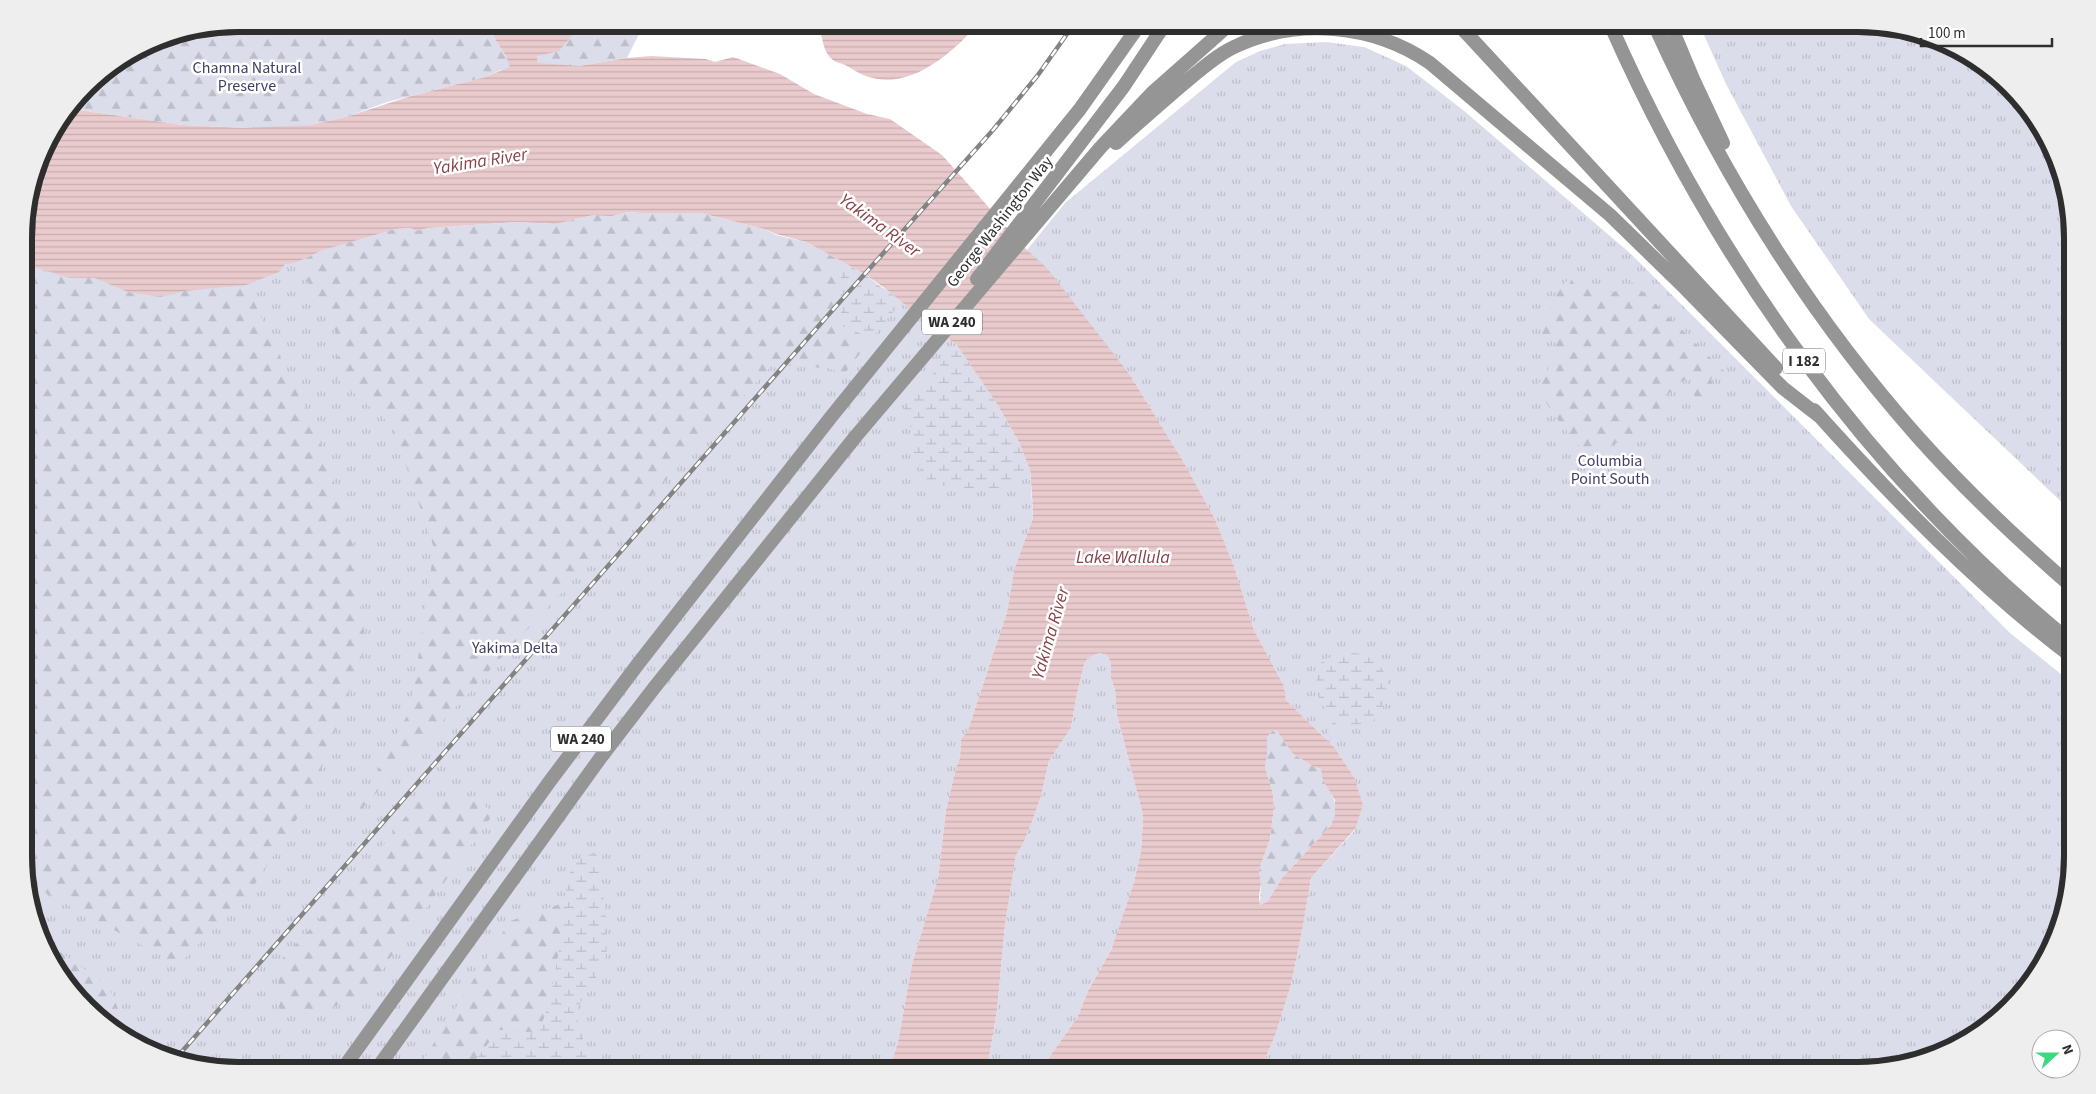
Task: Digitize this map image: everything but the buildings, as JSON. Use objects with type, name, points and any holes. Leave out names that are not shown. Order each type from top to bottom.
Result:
[{"type":"highway","name":"WA 240","points":[[348,1062],[556,773],[638,664],[831,416],[1080,109],[1134,32]]},
{"type":"highway","name":"George Washington Way","points":[[382,1062],[601,757],[654,688],[1043,204],[1160,32]]},
{"type":"highway","points":[[1062,192],[1106,141],[1152,93],[1221,32]]},
{"type":"highway","points":[[1043,204],[1062,192],[1207,64],[1233,47],[1270,35],[1286,32]]},
{"type":"highway","points":[[1352,32],[1373,36],[1402,46],[1430,64],[1610,215],[1684,286],[1783,388],[1819,416]]},
{"type":"highway","points":[[1465,32],[1819,416],[1911,512],[2006,604],[2064,651]]},
{"type":"highway","name":"I 182","points":[[1614,32],[1648,108],[1680,169],[1716,232],[1783,333],[1875,451],[1923,504],[2007,588],[2064,636]]},
{"type":"highway","name":"I 182","points":[[1658,32],[1729,173],[1819,312],[1858,364],[1917,436],[2000,523],[2064,579]]},
{"type":"highway","points":[[1674,32],[1714,124],[1775,246]]},
{"type":"green space","name":"Chamna Natural Preserve","points":[[238,32],[492,32],[506,56],[538,63],[537,56],[561,32],[640,32],[627,58],[579,66],[501,70],[485,77],[387,102],[349,116],[311,125],[245,128],[183,125],[78,110],[113,75],[135,60],[172,43],[211,34]]},
{"type":"green space","points":[[1703,32],[1858,32],[1885,34],[1924,43],[1961,60],[1983,75],[2021,113],[2036,135],[2048,160],[2053,172],[2062,211],[2064,238],[2064,504],[1869,319],[1791,206],[1726,84]]},
{"type":"green space","name":"Columbia Point South","points":[[1326,42],[1364,47],[1406,66],[1463,110],[1631,254],[2010,633],[2064,677],[2064,856],[2060,896],[2048,934],[2029,970],[2003,1001],[1972,1027],[1924,1051],[1898,1058],[1858,1062],[1264,1062],[1275,1036],[1291,985],[1311,878],[1355,830],[1354,777],[1335,748],[1286,700],[1284,686],[1254,630],[1234,566],[1215,519],[1182,459],[1130,375],[1027,250],[1065,203],[1236,62],[1260,51],[1285,44]]},
{"type":"green space","points":[[629,212],[701,213],[806,242],[841,261],[841,326],[872,338],[845,373],[827,368],[772,365],[354,817],[411,708],[434,548],[392,425],[328,371],[341,352],[331,316],[295,263],[323,250],[395,229],[410,228],[417,231],[428,228],[517,222],[556,224],[593,215],[611,216]]},
{"type":"green space","name":"Yakima Delta","points":[[639,213],[886,289],[924,321],[957,345],[997,404],[1030,470],[1033,518],[1014,570],[1007,612],[968,730],[961,739],[960,758],[946,810],[938,878],[912,964],[898,1042],[892,1062],[238,1062],[198,1058],[172,1051],[135,1034],[113,1019],[93,1001],[67,970],[43,922],[34,883],[32,856],[32,264],[295,263],[323,250],[382,232],[567,223],[593,215]]},
{"type":"green space","points":[[841,261],[863,273],[901,302],[872,338],[841,326]]},
{"type":"green space","points":[[32,266],[70,278],[95,278],[128,292],[161,297],[184,291],[246,285],[317,434],[351,531],[366,645],[311,797],[249,893],[178,965],[35,887],[32,856]]},
{"type":"green space","points":[[1570,277],[1579,292],[1591,287],[1603,292],[1613,292],[1633,282],[1724,371],[1711,379],[1717,398],[1704,405],[1694,396],[1693,379],[1682,381],[1665,397],[1669,412],[1601,452],[1584,453],[1546,403],[1538,384],[1547,373],[1557,339],[1538,341],[1554,299]]},
{"type":"green space","points":[[957,345],[997,404],[1019,442],[1030,470],[997,489],[960,489],[929,483],[912,453],[910,424],[904,408]]},
{"type":"green space","points":[[1099,653],[1107,655],[1111,663],[1111,678],[1115,690],[1117,715],[1142,811],[1141,851],[1134,882],[1114,944],[1088,991],[1077,1018],[1046,1062],[988,1062],[997,1010],[1005,925],[1016,855],[1032,822],[1041,796],[1049,761],[1071,728],[1084,665],[1088,658]]},
{"type":"green space","points":[[1344,653],[1359,654],[1371,658],[1380,666],[1386,676],[1388,688],[1386,700],[1380,712],[1370,724],[1339,728],[1334,731],[1330,744],[1322,736],[1327,735],[1331,728],[1332,718],[1319,699],[1317,666],[1326,659]]},
{"type":"green space","points":[[1273,730],[1277,731],[1292,753],[1314,767],[1321,769],[1333,796],[1336,810],[1331,825],[1282,878],[1267,902],[1260,905],[1261,883],[1259,870],[1270,839],[1274,808],[1273,794],[1265,767],[1267,737]]},
{"type":"green space","points":[[421,797],[481,799],[492,816],[347,1018],[340,1004],[312,1015],[280,1014],[278,963],[351,886]]},
{"type":"green space","points":[[590,850],[597,855],[605,910],[607,941],[604,962],[575,1012],[586,1049],[586,1062],[474,1062],[499,1030],[539,1034],[551,995],[563,928],[563,903],[572,864]]},
{"type":"green space","points":[[563,903],[563,920],[556,969],[549,1002],[539,1034],[499,1030],[474,1062],[422,1062],[510,921]]},
{"type":"green space","points":[[54,948],[109,987],[126,1028],[93,1001],[75,981]]},
{"type":"water","points":[[492,32],[570,32],[572,35],[559,51],[537,56],[538,63],[579,66],[651,56],[706,59],[715,62],[733,57],[780,74],[814,94],[867,114],[890,119],[942,155],[1027,250],[1047,268],[1130,375],[1182,459],[1215,519],[1234,566],[1254,630],[1284,686],[1286,700],[1335,748],[1354,777],[1363,805],[1355,829],[1311,878],[1291,985],[1275,1036],[1264,1062],[1046,1062],[1077,1018],[1088,991],[1112,948],[1134,882],[1141,851],[1142,811],[1117,715],[1115,690],[1111,678],[1111,663],[1107,655],[1099,653],[1088,658],[1084,665],[1071,728],[1049,761],[1041,796],[1032,822],[1016,855],[1005,925],[997,1010],[988,1062],[892,1062],[898,1042],[912,964],[938,878],[946,810],[960,758],[961,739],[968,730],[1007,612],[1014,570],[1033,518],[1030,470],[1019,442],[997,404],[957,345],[863,273],[806,242],[764,229],[701,213],[629,212],[611,216],[593,215],[556,224],[517,222],[428,228],[417,231],[410,228],[395,229],[323,250],[295,263],[285,264],[279,272],[246,285],[184,291],[161,297],[128,292],[95,278],[70,278],[32,266],[34,211],[43,172],[60,135],[78,110],[183,125],[245,128],[311,125],[485,77],[510,67]],"holes":[[[1273,730],[1277,731],[1292,753],[1314,767],[1321,769],[1323,780],[1335,800],[1335,815],[1331,825],[1282,878],[1267,902],[1260,905],[1261,883],[1259,870],[1270,839],[1274,808],[1273,794],[1265,767],[1267,737]]]},
{"type":"water","points":[[820,32],[971,32],[951,51],[920,72],[902,78],[885,80],[867,76],[836,62],[825,49]]},
{"type":"railway","points":[[181,1053],[993,130],[1038,75],[1068,32]]},
{"type":"water label","name":"Yakima River","points":[[480,161]]},
{"type":"water label","name":"Yakima River","points":[[880,225]]},
{"type":"water label","name":"Lake Wallula","points":[[1123,557]]},
{"type":"water label","name":"Yakima River","points":[[1050,633]]}]
